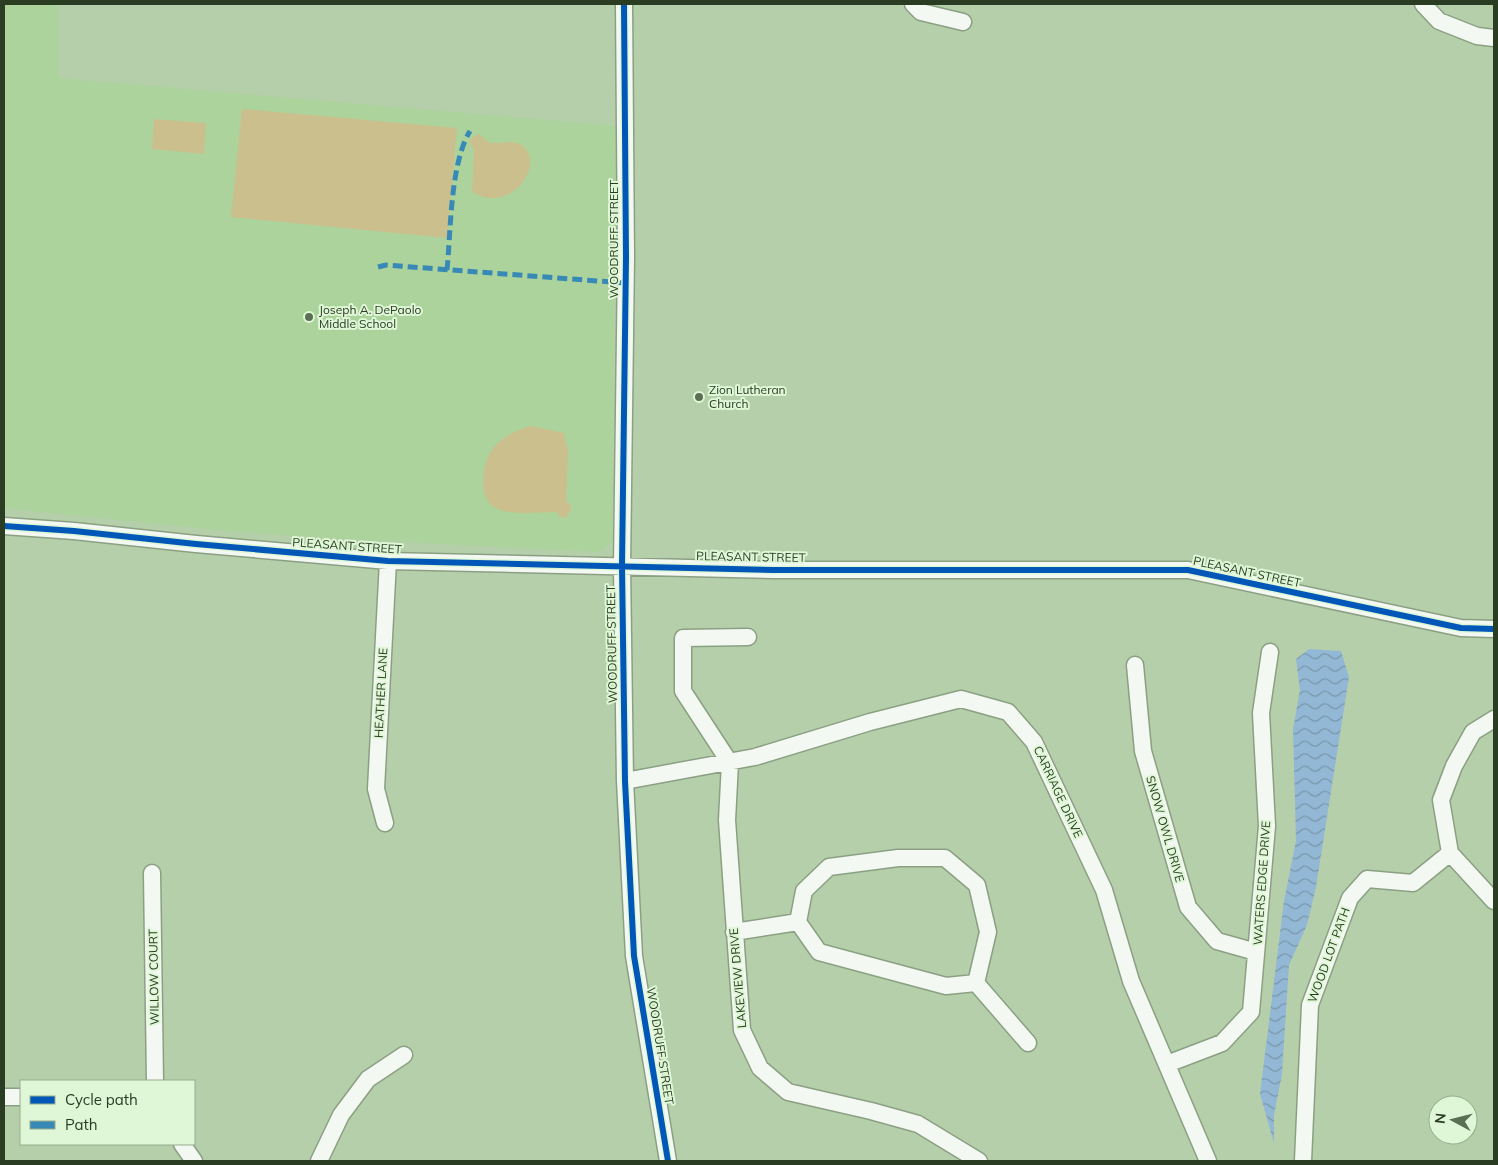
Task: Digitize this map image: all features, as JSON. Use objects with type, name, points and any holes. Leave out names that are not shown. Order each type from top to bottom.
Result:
[{"type":"street","name":"WOODRUFF STREET","points":[[624,4],[626,257],[622,566],[625,781],[634,956],[668,1161]]},
{"type":"street","points":[[913,4],[921,12],[963,22]]},
{"type":"street","points":[[1423,4],[1439,21],[1477,36],[1494,38]]},
{"type":"street","name":"PLEASANT STREET","points":[[4,526],[388,561],[773,570],[1188,570],[1461,628],[1494,629]]},
{"type":"street","name":"HEATHER LANE","points":[[385,823],[376,789],[388,561]]},
{"type":"street","points":[[730,762],[683,691],[683,638],[748,637]]},
{"type":"street","name":"WATERS EDGE DRIVE","points":[[1167,1064],[1222,1044],[1251,1012],[1268,826],[1261,713],[1270,652]]},
{"type":"street","name":"SNOW OWL DRIVE","points":[[1135,665],[1143,751],[1188,906],[1217,941],[1256,952]]},
{"type":"street","name":"CARRIAGE DRIVE","points":[[625,781],[730,762],[870,722],[961,699],[1008,712],[1034,742],[1104,890],[1131,981],[1208,1161]]},
{"type":"street","points":[[1494,719],[1473,732],[1454,766],[1440,800],[1450,853],[1494,901]]},
{"type":"street","name":"LAKEVIEW DRIVE","points":[[730,762],[727,820],[742,1030],[760,1068],[788,1092],[871,1110],[918,1124],[979,1161]]},
{"type":"street","name":"WOOD LOT PATH","points":[[1303,1161],[1310,1005],[1350,898],[1367,879],[1412,884],[1450,853]]},
{"type":"street","points":[[898,858],[945,858],[977,885],[988,932],[976,983],[946,986],[819,952],[798,922],[804,891],[829,867],[898,858]]},
{"type":"street","name":"WILLOW COURT","points":[[152,873],[155,1080]]},
{"type":"street","points":[[734,932],[798,922]]},
{"type":"street","points":[[976,983],[1028,1043]]},
{"type":"street","points":[[319,1161],[341,1114],[368,1079],[404,1055]]},
{"type":"street","points":[[4,1097],[20,1098]]},
{"type":"street","points":[[183,1145],[194,1161]]},
{"type":"shaded area","name":"Joseph A. DePaolo Middle School","points":[[4,4],[57,4],[58,78],[616,126],[612,542],[598,552],[338,539],[227,531],[4,508]]},
{"type":"shaded area","points":[[242,109],[457,128],[447,238],[231,217]]},
{"type":"shaded area","points":[[154,119],[206,123],[204,154],[152,149]]},
{"type":"shaded area","points":[[478,134],[491,143],[511,142],[520,144],[529,156],[530,166],[526,177],[509,194],[498,198],[485,197],[472,191],[474,151],[469,140]]},
{"type":"shaded area","points":[[531,426],[564,433],[568,451],[566,502],[570,504],[571,510],[565,518],[559,516],[557,512],[518,513],[496,508],[490,503],[483,488],[484,469],[490,452],[507,436]]},
{"type":"water","points":[[1309,649],[1341,651],[1349,677],[1316,887],[1307,925],[1289,965],[1282,1074],[1274,1115],[1274,1143],[1260,1094],[1284,901],[1296,841],[1293,729],[1300,690],[1296,659]]},
{"type":"marked path","points":[[447,270],[455,179],[463,145],[470,131]]},
{"type":"marked path","points":[[378,267],[386,265],[625,283]]},
{"type":"cycle path","points":[[624,4],[626,257],[622,566],[625,781],[634,956],[668,1161]]},
{"type":"cycle path","points":[[4,526],[388,561],[773,570],[1188,570],[1461,628],[1494,629]]},
{"type":"place","name":"Joseph A. DePaolo Middle School","points":[[309,317]]},
{"type":"place","name":"Zion Lutheran Church","points":[[699,397]]}]
